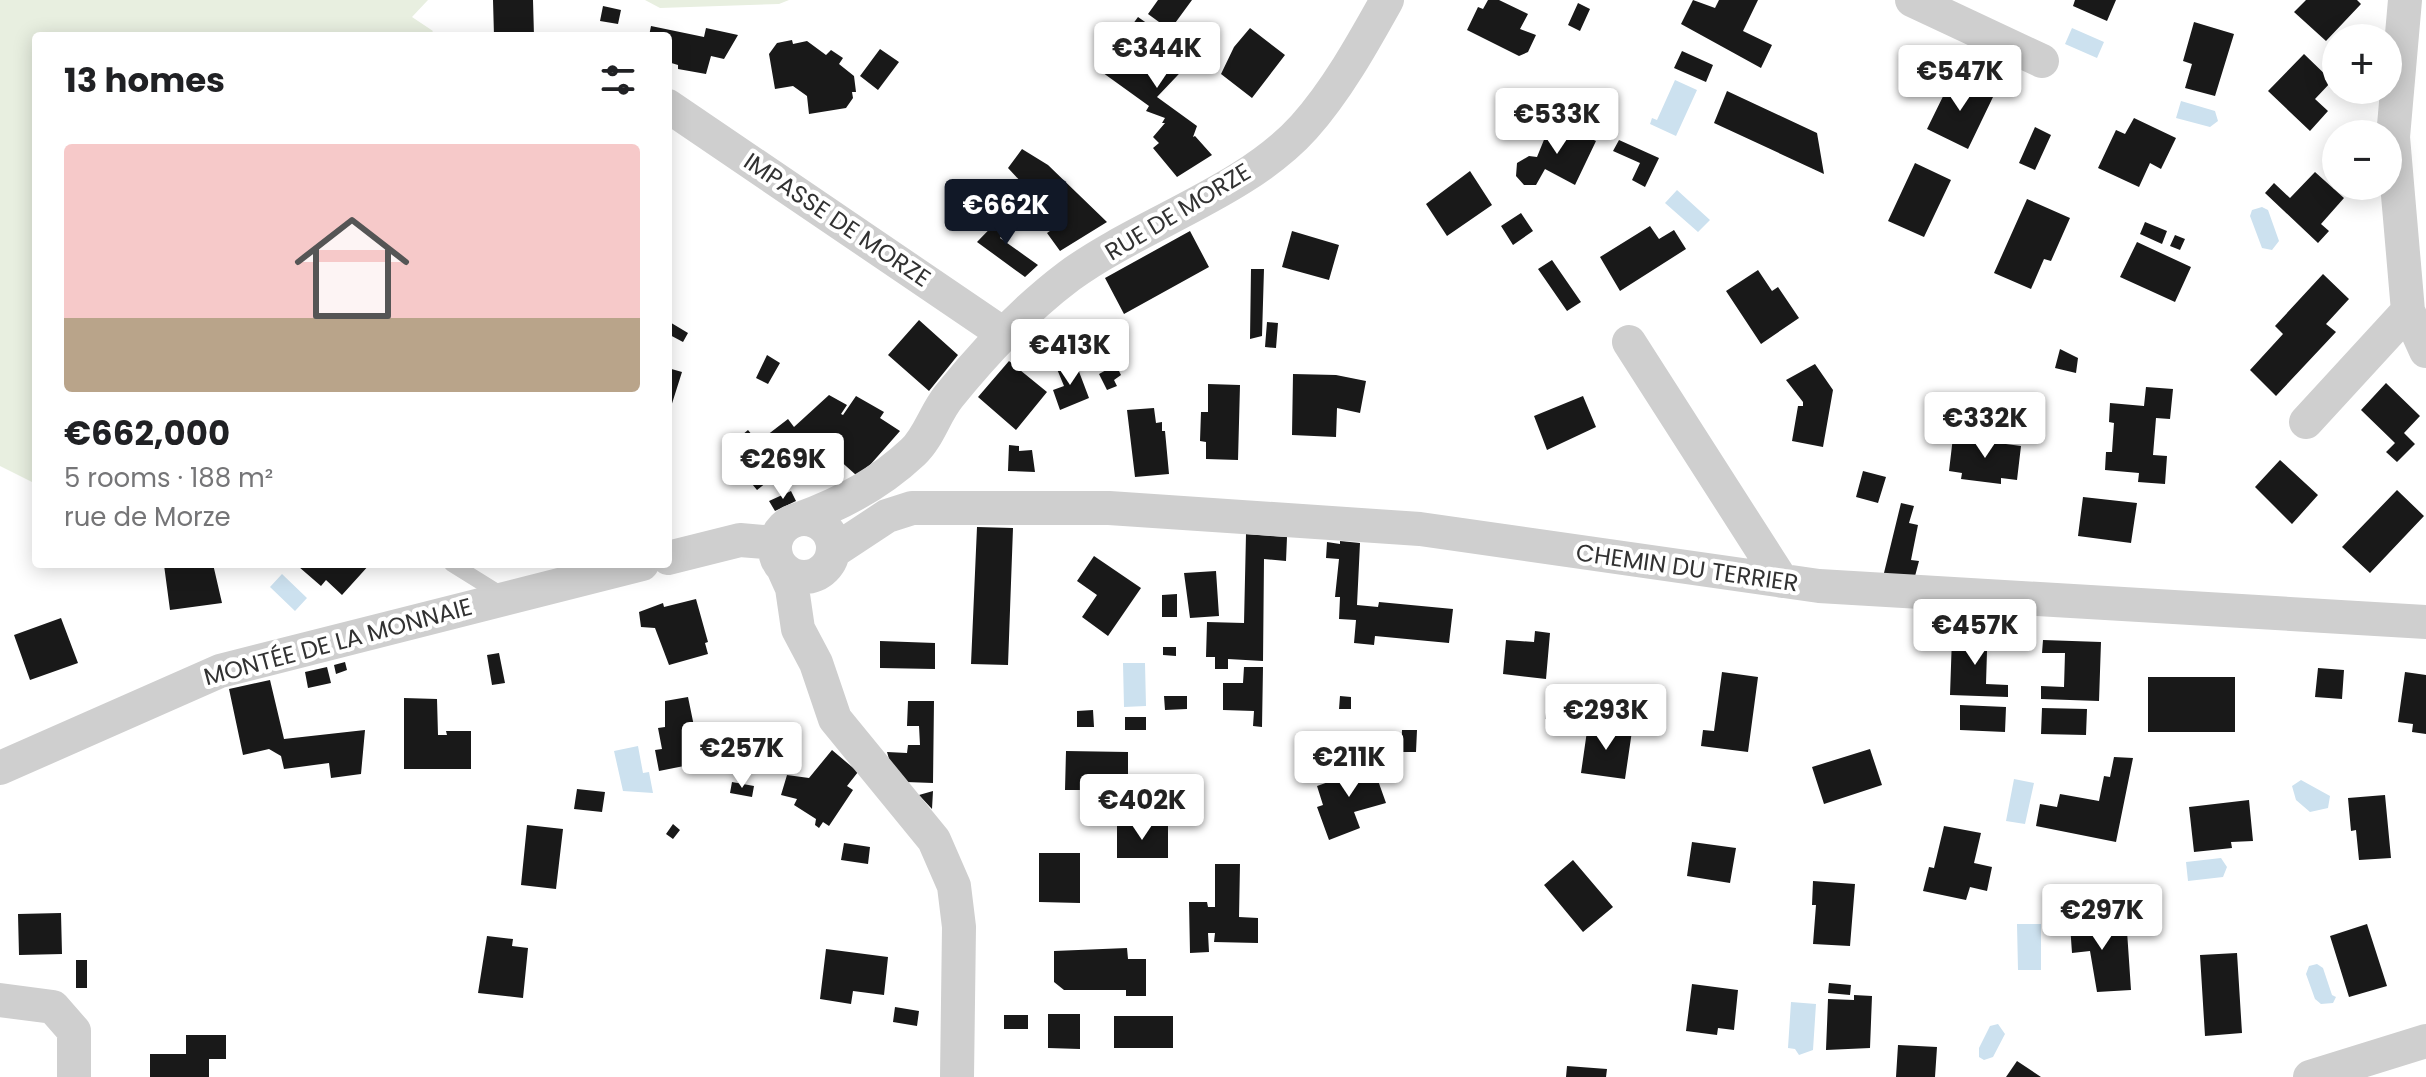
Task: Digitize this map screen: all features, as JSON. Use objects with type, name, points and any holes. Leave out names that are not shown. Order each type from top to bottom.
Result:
[{"type":"street","name":"RUE DE MORZE","points":[[799,519],[831,508],[900,468],[947,398],[1005,335],[1069,277],[1246,174],[1303,128],[1363,45],[1387,0]]},
{"type":"street","points":[[1912,0],[2042,61]]},
{"type":"street","points":[[2405,0],[2393,137],[2413,239],[2408,311],[2426,351]]},
{"type":"street","name":"IMPASSE DE MORZE","points":[[672,109],[1005,335]]},
{"type":"street","points":[[2306,422],[2408,311]]},
{"type":"street","points":[[1629,342],[1782,581]]},
{"type":"street","points":[[672,557],[740,540],[779,556],[796,577],[827,562],[866,528],[900,468],[917,495],[950,507]]},
{"type":"street","name":"CHEMIN DU TERRIER","points":[[866,528],[887,516],[912,508],[1109,508],[1420,529],[1782,581],[2426,622]]},
{"type":"street","points":[[816,663],[813,617],[831,534],[817,521],[799,519],[783,527],[779,556],[792,588],[798,629],[816,663],[835,719],[934,840],[954,886],[959,927],[957,1077]]},
{"type":"street","name":"MONTÉE DE LA MONNAIE","points":[[0,768],[220,671],[625,568]]},
{"type":"street","points":[[0,1000],[53,1007],[74,1031],[74,1077]]},
{"type":"street","points":[[2310,1077],[2426,1041]]},
{"type":"lane","points":[[458,568],[505,597]]},
{"type":"green space","points":[[0,0],[428,0],[412,17],[432,32],[32,32],[32,482],[0,466]]},
{"type":"green space","points":[[645,0],[789,0],[779,4],[660,8]]},
{"type":"water","points":[[2072,28],[2104,42],[2097,58],[2065,44]]},
{"type":"water","points":[[1675,80],[1697,90],[1676,136],[1650,124],[1652,118],[1657,120]]},
{"type":"water","points":[[2181,101],[2215,111],[2218,121],[2210,127],[2176,118]]},
{"type":"water","points":[[1677,190],[1710,220],[1698,232],[1665,203]]},
{"type":"water","points":[[2262,207],[2268,210],[2279,241],[2272,250],[2262,248],[2250,216],[2252,210]]},
{"type":"water","points":[[282,574],[307,598],[295,611],[270,587]]},
{"type":"water","points":[[1123,663],[1145,663],[1146,706],[1124,707]]},
{"type":"water","points":[[638,746],[643,773],[649,772],[653,793],[623,791],[614,751]]},
{"type":"water","points":[[2014,779],[2034,783],[2025,824],[2006,821]]},
{"type":"water","points":[[2301,780],[2330,796],[2328,808],[2310,812],[2296,800],[2292,786]]},
{"type":"water","points":[[2221,858],[2227,867],[2223,877],[2188,881],[2186,862]]},
{"type":"water","points":[[2017,924],[2041,924],[2041,970],[2018,970]]},
{"type":"water","points":[[2317,964],[2323,968],[2332,995],[2336,997],[2333,1003],[2321,1004],[2315,999],[2306,974],[2309,966]]},
{"type":"water","points":[[1791,1002],[1816,1004],[1813,1050],[1799,1055],[1795,1049],[1788,1048]]},
{"type":"water","points":[[1998,1024],[2005,1034],[1993,1057],[1984,1060],[1979,1057],[1979,1048],[1990,1026]]},
{"type":"building","points":[[493,0],[533,0],[534,32],[494,32]]},
{"type":"building","points":[[1158,0],[1192,0],[1170,30],[1148,14]]},
{"type":"building","points":[[1488,0],[1499,0],[1528,14],[1520,29],[1536,35],[1528,52],[1519,56],[1467,30],[1478,7],[1483,9]]},
{"type":"building","points":[[1693,0],[1715,8],[1719,0],[1758,0],[1743,31],[1772,45],[1761,68],[1681,24]]},
{"type":"building","points":[[2075,0],[2116,0],[2107,21],[2073,6]]},
{"type":"building","points":[[2306,0],[2357,0],[2361,4],[2342,24],[2322,24],[2322,37],[2294,12]]},
{"type":"building","points":[[1578,3],[1590,9],[1580,31],[1568,25]]},
{"type":"building","points":[[603,6],[621,10],[618,24],[600,21]]},
{"type":"building","points":[[1138,17],[1195,57],[1157,97],[1197,126],[1193,137],[1212,155],[1177,177],[1153,148],[1159,143],[1153,137],[1165,123],[1162,123],[1165,118],[1146,111],[1149,106],[1099,70]]},
{"type":"building","points":[[2194,22],[2234,34],[2215,96],[2185,88],[2192,64],[2183,61]]},
{"type":"building","points":[[651,26],[704,37],[706,28],[738,35],[724,59],[711,56],[706,74],[678,69],[678,65],[672,63],[672,32],[650,32]]},
{"type":"building","points":[[1250,28],[1285,55],[1252,98],[1221,74],[1234,47]]},
{"type":"building","points":[[792,40],[793,44],[807,41],[826,55],[831,50],[843,58],[839,64],[854,76],[856,92],[852,92],[853,98],[846,108],[809,114],[807,96],[793,86],[775,89],[769,54],[777,43]]},
{"type":"building","points":[[880,49],[899,62],[878,90],[860,76]]},
{"type":"building","points":[[1682,51],[1713,65],[1706,82],[1674,68]]},
{"type":"building","points":[[2304,54],[2322,71],[2322,92],[2315,99],[2328,111],[2310,131],[2268,91]]},
{"type":"building","points":[[1952,78],[1993,97],[1968,149],[1927,129]]},
{"type":"building","points":[[1727,91],[1817,133],[1824,174],[1714,123]]},
{"type":"building","points":[[2134,118],[2176,138],[2161,169],[2150,163],[2139,187],[2098,168],[2116,130],[2125,134]]},
{"type":"building","points":[[1552,120],[1596,141],[1575,185],[1545,169],[1536,185],[1524,185],[1516,176],[1517,163],[1529,156],[1537,157]]},
{"type":"building","points":[[2035,127],[2051,135],[2035,170],[2019,163]]},
{"type":"building","points":[[1619,140],[1659,158],[1645,187],[1632,180],[1640,163],[1613,151]]},
{"type":"building","points":[[1022,149],[1048,165],[1107,222],[1060,251],[1047,233],[1060,224],[1008,168]]},
{"type":"building","points":[[1915,163],[1951,180],[1924,237],[1888,221]]},
{"type":"building","points":[[1470,171],[1492,205],[1447,236],[1426,204]]},
{"type":"building","points":[[2315,172],[2322,178],[2322,200],[2342,200],[2321,224],[2329,231],[2318,243],[2265,193],[2274,183],[2290,198]]},
{"type":"building","points":[[2027,199],[2070,218],[2051,261],[2044,259],[2031,289],[1994,273]]},
{"type":"building","points":[[1007,211],[1015,220],[1000,238],[1038,265],[1025,277],[977,242]]},
{"type":"building","points":[[1521,213],[1533,231],[1513,245],[1501,226]]},
{"type":"building","points":[[2145,222],[2167,231],[2162,244],[2140,234]]},
{"type":"building","points":[[1650,226],[1659,239],[1674,230],[1686,249],[1620,291],[1600,257]]},
{"type":"building","points":[[1190,231],[1209,267],[1124,314],[1105,278]]},
{"type":"building","points":[[1292,231],[1339,245],[1329,280],[1282,267]]},
{"type":"building","points":[[2175,235],[2185,239],[2180,250],[2170,246]]},
{"type":"building","points":[[2137,242],[2191,267],[2175,302],[2120,277]]},
{"type":"building","points":[[1552,260],[1581,302],[1567,311],[1538,269]]},
{"type":"building","points":[[1251,269],[1264,269],[1262,336],[1250,339]]},
{"type":"building","points":[[1758,270],[1772,291],[1778,287],[1799,318],[1761,344],[1726,291]]},
{"type":"building","points":[[2323,274],[2349,299],[2326,324],[2336,332],[2276,396],[2250,370],[2283,334],[2275,326]]},
{"type":"building","points":[[919,320],[958,355],[929,391],[888,355]]},
{"type":"building","points":[[1267,322],[1278,323],[1276,348],[1265,347]]},
{"type":"building","points":[[672,323],[688,333],[683,342],[672,336]]},
{"type":"building","points":[[2060,349],[2078,358],[2076,373],[2055,368]]},
{"type":"building","points":[[1110,353],[1121,375],[1114,380],[1117,386],[1107,390],[1099,374],[1108,369],[1103,357]]},
{"type":"building","points":[[767,355],[780,363],[768,384],[756,378]]},
{"type":"building","points":[[1009,361],[1047,392],[1016,430],[978,397]]},
{"type":"building","points":[[1075,361],[1089,398],[1060,410],[1053,390],[1064,386],[1057,369]]},
{"type":"building","points":[[1815,364],[1833,390],[1823,447],[1792,441],[1798,406],[1803,406],[1803,402],[1786,380]]},
{"type":"building","points":[[672,369],[682,372],[672,404]]},
{"type":"building","points":[[1293,374],[1336,375],[1366,381],[1360,413],[1337,408],[1336,437],[1292,435]]},
{"type":"building","points":[[2386,383],[2420,416],[2404,433],[2415,444],[2397,462],[2386,452],[2395,443],[2361,410]]},
{"type":"building","points":[[1208,384],[1240,385],[1238,460],[1206,459],[1206,442],[1200,441],[1201,412],[1208,412]]},
{"type":"building","points":[[2146,387],[2173,389],[2170,419],[2156,418],[2153,455],[2167,456],[2165,484],[2138,482],[2139,473],[2105,470],[2106,452],[2112,452],[2114,423],[2109,422],[2110,403],[2144,406]]},
{"type":"building","points":[[829,395],[847,405],[841,414],[856,396],[884,412],[880,418],[900,431],[870,465],[856,475],[818,441],[757,490],[724,450],[748,430],[758,442],[788,419],[794,427]]},
{"type":"building","points":[[1583,396],[1596,427],[1547,450],[1534,416]]},
{"type":"building","points":[[1154,408],[1156,423],[1162,422],[1162,431],[1165,431],[1169,474],[1135,477],[1127,410]]},
{"type":"building","points":[[1953,437],[2021,446],[2017,480],[2001,478],[2001,484],[1961,479],[1962,473],[1949,471]]},
{"type":"building","points":[[1009,445],[1019,446],[1019,451],[1032,450],[1035,472],[1008,471]]},
{"type":"building","points":[[2280,460],[2318,495],[2292,524],[2255,487]]},
{"type":"building","points":[[1863,471],[1886,477],[1878,503],[1856,497]]},
{"type":"building","points":[[2397,490],[2424,516],[2370,573],[2342,547]]},
{"type":"building","points":[[791,491],[796,501],[775,511],[769,501]]},
{"type":"building","points":[[2083,497],[2137,503],[2131,543],[2078,536]]},
{"type":"building","points":[[1901,503],[1914,506],[1909,523],[1918,525],[1911,560],[1919,561],[1914,580],[1883,577]]},
{"type":"building","points":[[977,527],[1013,528],[1008,665],[971,664]]},
{"type":"building","points":[[1246,534],[1287,537],[1286,561],[1264,559],[1263,661],[1228,659],[1228,669],[1215,669],[1215,657],[1206,657],[1207,622],[1244,623]]},
{"type":"building","points":[[1340,541],[1360,543],[1357,605],[1378,607],[1379,602],[1453,609],[1449,643],[1375,636],[1374,645],[1354,643],[1356,620],[1339,619],[1340,597],[1335,597],[1339,559],[1326,558],[1327,542],[1340,544]]},
{"type":"building","points":[[1094,556],[1141,588],[1108,636],[1082,617],[1097,595],[1077,581]]},
{"type":"building","points":[[164,568],[214,568],[222,603],[170,610]]},
{"type":"building","points":[[300,568],[366,568],[342,595],[326,580],[321,586]]},
{"type":"building","points":[[1216,571],[1219,616],[1190,618],[1184,573]]},
{"type":"building","points":[[1177,594],[1177,617],[1162,617],[1162,595]]},
{"type":"building","points":[[696,599],[708,642],[705,643],[708,654],[669,665],[655,628],[641,627],[639,612],[663,603],[664,607]]},
{"type":"building","points":[[61,618],[78,663],[30,680],[14,635]]},
{"type":"building","points":[[1535,631],[1550,633],[1546,679],[1503,674],[1506,640],[1534,642]]},
{"type":"building","points":[[1952,637],[2010,639],[2009,651],[1987,651],[1986,684],[2008,685],[2008,697],[1950,695]]},
{"type":"building","points":[[2043,640],[2101,642],[2099,701],[2041,699],[2041,686],[2064,687],[2065,653],[2042,653]]},
{"type":"building","points":[[880,641],[935,643],[935,669],[880,668]]},
{"type":"building","points":[[1163,647],[1176,647],[1176,656],[1163,655]]},
{"type":"building","points":[[499,653],[505,683],[492,685],[487,655]]},
{"type":"building","points":[[345,662],[347,670],[336,674],[334,665]]},
{"type":"building","points":[[327,667],[331,683],[308,688],[305,672]]},
{"type":"building","points":[[1244,667],[1263,667],[1262,727],[1253,726],[1254,711],[1223,710],[1223,683],[1243,683]]},
{"type":"building","points":[[2318,668],[2344,670],[2342,699],[2315,697]]},
{"type":"building","points":[[1722,672],[1758,677],[1748,752],[1701,746],[1703,730],[1714,731]]},
{"type":"building","points":[[2405,672],[2426,675],[2426,734],[2412,732],[2413,724],[2398,722]]},
{"type":"building","points":[[2148,677],[2235,677],[2235,732],[2148,732]]},
{"type":"building","points":[[270,680],[284,739],[365,730],[361,774],[331,778],[329,763],[284,769],[281,756],[269,749],[243,755],[229,689]]},
{"type":"building","points":[[1550,687],[1581,692],[1577,724],[1545,719]]},
{"type":"building","points":[[1164,696],[1187,696],[1187,709],[1165,710]]},
{"type":"building","points":[[1340,696],[1351,697],[1351,709],[1339,709]]},
{"type":"building","points":[[688,697],[695,731],[728,725],[732,749],[697,756],[699,763],[659,771],[655,750],[662,749],[658,728],[665,727],[665,701]]},
{"type":"building","points":[[404,698],[437,699],[438,735],[447,735],[446,731],[471,731],[471,769],[404,769]]},
{"type":"building","points":[[908,701],[934,701],[933,783],[906,782],[892,769],[887,752],[907,753],[908,745],[920,745],[919,726],[907,726]]},
{"type":"building","points":[[1960,705],[2006,707],[2005,732],[1960,730]]},
{"type":"building","points":[[2042,708],[2087,709],[2086,735],[2041,734]]},
{"type":"building","points":[[1093,710],[1094,727],[1077,727],[1077,711]]},
{"type":"building","points":[[1125,717],[1146,717],[1146,730],[1125,730]]},
{"type":"building","points":[[1588,724],[1632,731],[1625,779],[1581,773]]},
{"type":"building","points":[[1402,730],[1417,730],[1416,752],[1401,752]]},
{"type":"building","points":[[1870,749],[1882,785],[1824,804],[1812,767]]},
{"type":"building","points":[[832,750],[858,772],[847,786],[853,790],[829,826],[823,822],[819,828],[815,825],[816,819],[794,805],[797,799],[781,795],[787,775],[809,778]]},
{"type":"building","points":[[1066,751],[1128,752],[1128,803],[1096,803],[1096,790],[1065,790]]},
{"type":"building","points":[[2114,757],[2133,758],[2116,842],[2036,826],[2040,804],[2057,807],[2060,794],[2099,801],[2104,776],[2110,777]]},
{"type":"building","points":[[1370,758],[1386,803],[1354,812],[1360,828],[1329,840],[1317,807],[1323,805],[1317,786],[1354,773],[1352,764]]},
{"type":"building","points":[[732,782],[754,786],[752,797],[730,793]]},
{"type":"building","points":[[577,789],[605,792],[602,812],[574,809]]},
{"type":"building","points":[[933,791],[932,809],[919,795]]},
{"type":"building","points":[[2385,795],[2391,858],[2359,860],[2356,830],[2351,831],[2348,798]]},
{"type":"building","points":[[2249,800],[2253,841],[2231,842],[2232,848],[2194,852],[2189,807]]},
{"type":"building","points":[[673,824],[680,830],[673,839],[666,834]]},
{"type":"building","points":[[527,825],[563,829],[556,889],[521,885]]},
{"type":"building","points":[[1117,825],[1168,825],[1168,858],[1117,858]]},
{"type":"building","points":[[1944,826],[1981,833],[1974,863],[1992,867],[1987,891],[1970,887],[1966,900],[1923,891],[1929,867],[1934,868]]},
{"type":"building","points":[[1692,842],[1736,848],[1730,883],[1687,876]]},
{"type":"building","points":[[844,843],[870,847],[868,864],[841,860]]},
{"type":"building","points":[[1039,853],[1080,853],[1080,903],[1039,902]]},
{"type":"building","points":[[1573,860],[1613,907],[1583,932],[1544,885]]},
{"type":"building","points":[[1215,864],[1240,864],[1239,917],[1258,918],[1258,943],[1214,942],[1215,933],[1208,933],[1209,952],[1190,953],[1189,902],[1207,902],[1208,907],[1215,907]]},
{"type":"building","points":[[1813,881],[1855,884],[1850,946],[1813,944],[1816,905],[1812,905]]},
{"type":"building","points":[[2091,909],[2093,933],[2127,931],[2131,990],[2097,992],[2090,951],[2072,953],[2069,910]]},
{"type":"building","points":[[61,913],[62,954],[19,955],[18,914]]},
{"type":"building","points":[[2367,924],[2387,986],[2349,997],[2330,936]]},
{"type":"building","points":[[487,936],[513,939],[512,946],[528,948],[523,998],[478,993]]},
{"type":"building","points":[[1127,948],[1128,959],[1146,959],[1146,996],[1126,996],[1126,990],[1064,990],[1054,982],[1054,951]]},
{"type":"building","points":[[826,949],[888,957],[884,995],[853,991],[851,1004],[820,999]]},
{"type":"building","points":[[2237,953],[2242,1033],[2205,1036],[2200,955]]},
{"type":"building","points":[[76,960],[87,960],[87,988],[76,988]]},
{"type":"building","points":[[1829,983],[1851,985],[1850,995],[1828,993]]},
{"type":"building","points":[[1692,984],[1738,990],[1734,1030],[1718,1028],[1717,1035],[1686,1031]]},
{"type":"building","points":[[1854,995],[1872,996],[1870,1048],[1826,1050],[1828,999],[1854,1000]]},
{"type":"building","points":[[895,1007],[919,1011],[917,1026],[893,1022]]},
{"type":"building","points":[[1048,1014],[1080,1014],[1080,1049],[1048,1048]]},
{"type":"building","points":[[1004,1015],[1028,1015],[1028,1029],[1004,1029]]},
{"type":"building","points":[[1114,1016],[1173,1016],[1173,1048],[1114,1048]]},
{"type":"building","points":[[186,1035],[226,1035],[226,1059],[209,1059],[209,1077],[150,1077],[150,1054],[186,1054]]},
{"type":"building","points":[[1898,1045],[1937,1047],[1935,1077],[1896,1077]]},
{"type":"building","points":[[2017,1061],[2041,1077],[2006,1077]]},
{"type":"building","points":[[1567,1066],[1607,1069],[1606,1077],[1566,1077]]}]
